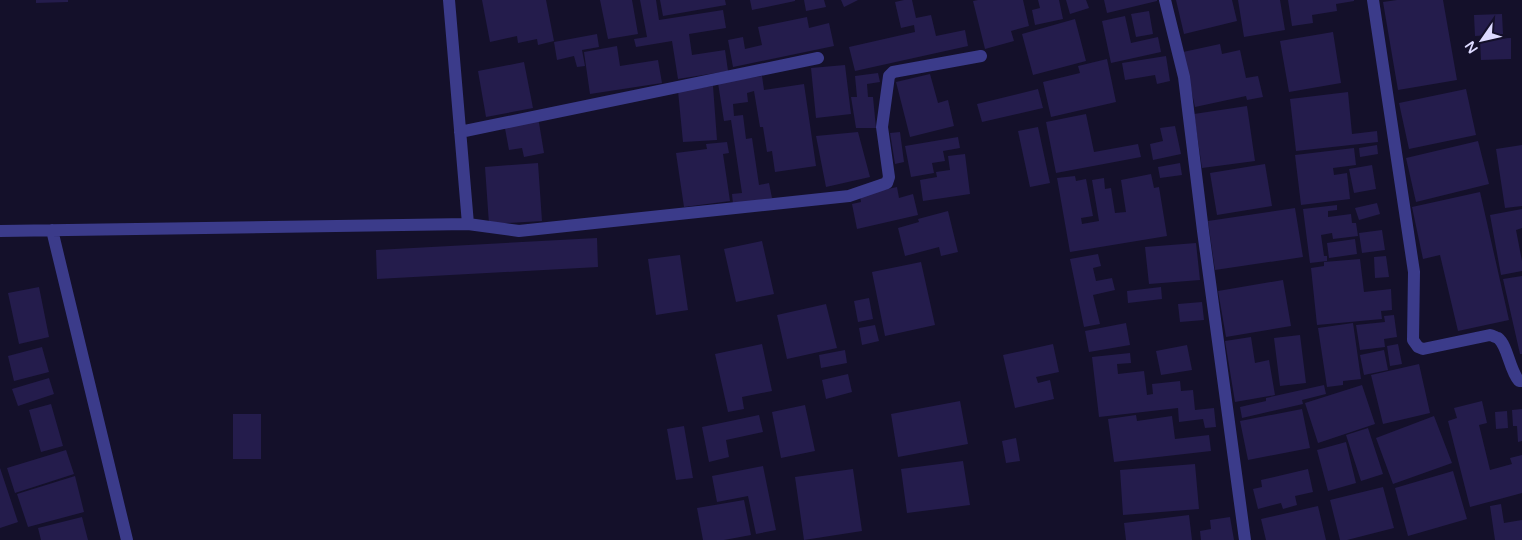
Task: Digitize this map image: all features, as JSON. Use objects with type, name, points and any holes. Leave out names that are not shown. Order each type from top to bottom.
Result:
[{"type":"street","points":[[449,0],[468,224]]},
{"type":"street","points":[[1165,0],[1184,77],[1245,540]]},
{"type":"street","points":[[1373,0],[1414,272],[1413,340],[1418,347],[1424,349],[1490,335],[1498,338],[1514,375],[1519,381],[1522,381]]},
{"type":"street","points":[[0,231],[468,224],[519,231],[849,196],[887,183],[889,178],[882,127],[889,76],[893,72],[981,56]]},
{"type":"street","points":[[460,132],[818,58]]},
{"type":"street","points":[[52,230],[128,540]]},
{"type":"building","points":[[36,0],[68,0],[68,2],[36,3]]},
{"type":"building","points":[[482,0],[546,0],[554,41],[538,45],[537,39],[518,43],[517,36],[490,42]]},
{"type":"building","points":[[600,0],[632,0],[638,34],[608,39]]},
{"type":"building","points":[[640,0],[656,0],[659,20],[723,10],[726,28],[689,34],[692,55],[725,50],[728,71],[678,79],[672,41],[636,47],[634,39],[647,37]]},
{"type":"building","points":[[660,0],[725,0],[726,5],[663,16]]},
{"type":"building","points":[[750,0],[795,0],[795,1],[752,10]]},
{"type":"building","points":[[804,0],[824,0],[826,7],[806,11]]},
{"type":"building","points":[[841,0],[858,0],[844,7]]},
{"type":"building","points":[[912,0],[916,18],[931,15],[936,36],[965,30],[968,46],[855,71],[849,47],[915,32],[914,25],[901,28],[895,2]]},
{"type":"building","points":[[1023,0],[1029,26],[1011,31],[1014,41],[985,49],[973,1]]},
{"type":"building","points":[[1038,0],[1059,0],[1063,19],[1035,25],[1032,10],[1040,8]]},
{"type":"building","points":[[1066,0],[1086,0],[1089,8],[1070,14]]},
{"type":"building","points":[[1104,0],[1157,0],[1157,1],[1107,13]]},
{"type":"building","points":[[1176,0],[1232,0],[1237,21],[1184,34]]},
{"type":"building","points":[[1238,0],[1280,0],[1285,30],[1244,37]]},
{"type":"building","points":[[1288,0],[1354,1],[1336,4],[1337,11],[1312,15],[1313,23],[1292,26]]},
{"type":"building","points":[[1397,0],[1443,0],[1457,80],[1398,90],[1383,2]]},
{"type":"building","points":[[1149,11],[1153,34],[1136,37],[1131,14]]},
{"type":"building","points":[[1502,14],[1503,34],[1475,36],[1474,15]]},
{"type":"building","points":[[1125,16],[1131,43],[1158,37],[1161,52],[1111,63],[1102,21]]},
{"type":"building","points":[[807,17],[809,28],[829,23],[834,46],[733,67],[728,40],[743,37],[745,49],[762,45],[758,27]]},
{"type":"building","points":[[1075,19],[1086,61],[1033,75],[1022,34]]},
{"type":"building","points":[[1333,32],[1341,83],[1289,92],[1280,41]]},
{"type":"building","points":[[597,34],[599,47],[582,50],[585,66],[577,67],[574,56],[557,60],[554,42]]},
{"type":"building","points":[[1511,38],[1511,59],[1481,60],[1480,39]]},
{"type":"building","points":[[1220,44],[1222,54],[1240,50],[1246,78],[1258,76],[1263,97],[1247,100],[1246,96],[1195,107],[1183,52]]},
{"type":"building","points":[[617,46],[620,66],[658,60],[662,83],[590,94],[584,52]]},
{"type":"building","points":[[1166,56],[1170,81],[1157,84],[1155,75],[1125,80],[1122,63]]},
{"type":"building","points":[[1107,59],[1116,102],[1051,117],[1043,82],[1080,73],[1078,66]]},
{"type":"building","points":[[524,62],[533,108],[486,117],[478,71]]},
{"type":"building","points":[[845,65],[851,114],[816,118],[811,68]]},
{"type":"building","points":[[878,73],[880,82],[867,84],[868,97],[873,97],[876,128],[856,128],[851,97],[857,97],[855,76]]},
{"type":"building","points":[[930,74],[938,103],[948,100],[954,126],[910,137],[896,82]]},
{"type":"building","points":[[762,76],[764,90],[804,84],[816,166],[775,172],[772,151],[767,152],[763,127],[760,127],[754,91],[747,93],[748,102],[733,104],[734,116],[743,115],[746,139],[752,138],[759,185],[769,183],[772,198],[733,204],[732,194],[742,193],[731,120],[724,121],[718,83]]},
{"type":"building","points":[[713,86],[717,140],[683,142],[678,91]]},
{"type":"building","points":[[1038,89],[1043,108],[982,122],[977,104]]},
{"type":"building","points":[[1466,89],[1476,135],[1409,149],[1399,103]]},
{"type":"building","points":[[1348,92],[1352,134],[1377,131],[1378,142],[1296,151],[1290,99]]},
{"type":"building","points":[[1247,106],[1255,161],[1202,168],[1194,114]]},
{"type":"building","points":[[1086,114],[1094,152],[1138,144],[1141,157],[1056,173],[1046,122]]},
{"type":"building","points":[[538,117],[544,153],[524,157],[522,148],[509,150],[504,123]]},
{"type":"building","points":[[1175,126],[1181,154],[1153,160],[1150,144],[1163,141],[1160,128]]},
{"type":"building","points":[[1038,127],[1050,183],[1030,187],[1018,131]]},
{"type":"building","points":[[858,132],[870,177],[826,187],[816,136]]},
{"type":"building","points":[[900,132],[904,162],[895,164],[890,133]]},
{"type":"building","points":[[958,137],[960,148],[943,151],[945,161],[932,163],[934,173],[911,177],[905,146]]},
{"type":"building","points":[[1478,141],[1489,184],[1416,202],[1406,158]]},
{"type":"building","points":[[727,142],[729,153],[723,154],[730,201],[684,207],[676,153],[707,149],[706,144]]},
{"type":"building","points":[[1377,145],[1378,154],[1360,157],[1359,148]]},
{"type":"building","points":[[1522,145],[1522,206],[1505,208],[1496,149]]},
{"type":"building","points":[[1354,148],[1356,165],[1333,168],[1334,175],[1347,173],[1350,199],[1301,205],[1295,155]]},
{"type":"building","points":[[965,154],[970,194],[923,201],[920,180],[937,177],[936,172],[950,170],[948,156]]},
{"type":"building","points":[[538,163],[542,221],[489,224],[485,167]]},
{"type":"building","points":[[1180,163],[1182,175],[1160,178],[1158,167]]},
{"type":"building","points":[[1265,164],[1272,206],[1217,215],[1210,173]]},
{"type":"building","points":[[1372,165],[1376,189],[1354,193],[1349,169]]},
{"type":"building","points":[[1151,174],[1154,188],[1159,187],[1167,236],[1070,252],[1057,178],[1075,176],[1076,181],[1086,179],[1093,216],[1081,218],[1082,224],[1099,221],[1092,180],[1104,178],[1105,189],[1111,188],[1115,213],[1126,212],[1121,180]]},
{"type":"building","points":[[897,187],[899,198],[913,194],[918,215],[857,229],[852,204],[861,202],[860,195]]},
{"type":"building","points":[[1480,192],[1509,320],[1458,331],[1440,255],[1423,259],[1412,207]]},
{"type":"building","points":[[1377,203],[1380,214],[1359,220],[1355,208]]},
{"type":"building","points":[[1337,205],[1337,210],[1328,211],[1328,217],[1351,214],[1352,223],[1356,223],[1358,236],[1333,239],[1332,233],[1321,235],[1324,256],[1327,256],[1327,261],[1310,263],[1303,209]]},
{"type":"building","points":[[1295,208],[1303,257],[1215,270],[1208,221]]},
{"type":"building","points":[[1522,209],[1522,228],[1516,230],[1522,271],[1501,275],[1490,215]]},
{"type":"building","points":[[948,211],[958,252],[941,256],[939,247],[905,256],[898,228],[919,222],[918,219]]},
{"type":"building","points":[[1382,230],[1385,250],[1362,253],[1359,233]]},
{"type":"building","points":[[597,238],[598,267],[377,279],[376,250]]},
{"type":"building","points":[[1355,239],[1357,254],[1329,258],[1327,243]]},
{"type":"building","points":[[762,241],[774,294],[736,302],[724,249]]},
{"type":"building","points":[[1196,243],[1200,280],[1149,284],[1145,247]]},
{"type":"building","points":[[1098,254],[1101,266],[1093,268],[1096,281],[1112,278],[1115,290],[1093,295],[1100,324],[1084,327],[1070,259]]},
{"type":"building","points":[[680,255],[688,310],[656,315],[648,259]]},
{"type":"building","points":[[1386,256],[1389,277],[1375,278],[1374,257]]},
{"type":"building","points":[[1360,259],[1364,292],[1391,289],[1392,310],[1381,311],[1382,319],[1317,325],[1311,268],[1324,266],[1324,262]]},
{"type":"building","points":[[921,262],[935,325],[885,336],[872,272]]},
{"type":"building","points":[[1522,276],[1522,354],[1520,354],[1503,279]]},
{"type":"building","points":[[1283,280],[1291,326],[1226,337],[1218,291]]},
{"type":"building","points":[[39,287],[49,337],[19,344],[8,293]]},
{"type":"building","points":[[1161,287],[1162,299],[1128,303],[1127,291]]},
{"type":"building","points":[[869,298],[873,319],[858,322],[854,301]]},
{"type":"building","points":[[1202,302],[1204,320],[1180,322],[1178,304]]},
{"type":"building","points":[[826,304],[837,348],[787,359],[777,315]]},
{"type":"building","points":[[1394,315],[1397,337],[1384,339],[1385,347],[1360,350],[1356,325],[1385,322],[1384,316]]},
{"type":"building","points":[[1126,323],[1130,345],[1089,352],[1085,331]]},
{"type":"building","points":[[1353,323],[1361,379],[1343,381],[1343,385],[1327,387],[1318,328]]},
{"type":"building","points":[[875,325],[879,341],[862,345],[859,328]]},
{"type":"building","points":[[1300,335],[1306,383],[1280,386],[1274,338]]},
{"type":"building","points":[[1251,337],[1255,363],[1269,360],[1275,395],[1235,402],[1225,341]]},
{"type":"building","points":[[762,344],[772,391],[742,397],[744,409],[728,412],[715,354]]},
{"type":"building","points":[[1053,344],[1059,372],[1036,377],[1038,383],[1050,380],[1054,399],[1015,408],[1003,355]]},
{"type":"building","points":[[1398,344],[1402,364],[1390,366],[1387,346]]},
{"type":"building","points":[[1187,345],[1192,370],[1161,375],[1156,351]]},
{"type":"building","points":[[42,347],[49,372],[14,381],[8,356]]},
{"type":"building","points":[[845,350],[847,363],[821,368],[819,355]]},
{"type":"building","points":[[1384,350],[1388,370],[1364,375],[1360,355]]},
{"type":"building","points":[[1130,353],[1131,363],[1117,364],[1118,374],[1144,371],[1147,395],[1153,394],[1152,384],[1180,381],[1181,391],[1193,390],[1195,410],[1214,408],[1216,427],[1205,428],[1203,419],[1179,422],[1178,408],[1099,417],[1092,357]]},
{"type":"building","points":[[1419,364],[1430,413],[1383,424],[1371,375]]},
{"type":"building","points":[[848,374],[852,392],[826,399],[822,380]]},
{"type":"building","points":[[49,378],[54,394],[18,406],[12,389]]},
{"type":"building","points":[[1324,385],[1326,394],[1302,400],[1303,404],[1242,418],[1240,407],[1266,401],[1266,398]]},
{"type":"building","points":[[1362,385],[1375,424],[1318,443],[1305,403]]},
{"type":"building","points":[[960,401],[968,444],[898,457],[891,414]]},
{"type":"building","points":[[1482,401],[1487,423],[1479,425],[1490,470],[1512,464],[1510,458],[1522,455],[1522,493],[1470,507],[1448,421],[1457,418],[1454,408]]},
{"type":"building","points":[[51,404],[63,446],[41,452],[29,410]]},
{"type":"building","points":[[805,405],[815,451],[781,458],[772,412]]},
{"type":"building","points":[[1302,409],[1310,448],[1248,460],[1240,421]]},
{"type":"building","points":[[1522,409],[1522,441],[1518,442],[1517,426],[1513,426],[1512,410]]},
{"type":"building","points":[[1507,411],[1508,428],[1496,429],[1495,412]]},
{"type":"building","points":[[233,414],[261,414],[261,459],[233,459]]},
{"type":"building","points":[[759,415],[763,432],[726,440],[729,457],[709,462],[702,427]]},
{"type":"building","points":[[1136,415],[1137,421],[1172,416],[1175,439],[1209,435],[1211,451],[1114,462],[1108,419]]},
{"type":"building","points":[[1434,416],[1452,463],[1393,484],[1376,438]]},
{"type":"building","points":[[684,426],[693,478],[676,480],[667,429]]},
{"type":"building","points":[[1368,428],[1383,474],[1361,481],[1346,435]]},
{"type":"building","points":[[1016,438],[1020,461],[1006,463],[1002,441]]},
{"type":"building","points":[[1346,442],[1356,483],[1328,491],[1317,450]]},
{"type":"building","points":[[66,450],[74,474],[15,493],[7,468]]},
{"type":"building","points":[[963,461],[970,505],[907,513],[901,469]]},
{"type":"building","points":[[1195,464],[1199,509],[1123,515],[1120,470]]},
{"type":"building","points":[[763,466],[776,530],[756,534],[748,496],[717,502],[712,476]]},
{"type":"building","points":[[0,468],[18,522],[0,528]]},
{"type":"building","points":[[853,469],[862,531],[804,540],[795,477]]},
{"type":"building","points":[[1308,469],[1313,492],[1295,496],[1297,505],[1283,509],[1281,503],[1258,509],[1253,489],[1262,487],[1261,480]]},
{"type":"building","points":[[1453,471],[1467,519],[1408,536],[1395,488]]},
{"type":"building","points":[[75,476],[84,512],[28,527],[17,494]]},
{"type":"building","points":[[1383,487],[1394,528],[1347,540],[1340,540],[1330,500]]},
{"type":"building","points":[[744,500],[751,535],[724,540],[703,540],[697,508]]},
{"type":"building","points":[[1501,504],[1504,523],[1522,520],[1522,540],[1495,540],[1490,506]]},
{"type":"building","points":[[1318,506],[1326,540],[1266,540],[1261,519]]},
{"type":"building","points":[[1189,515],[1192,540],[1126,540],[1124,523]]},
{"type":"building","points":[[82,517],[88,540],[41,540],[38,528]]},
{"type":"building","points":[[1230,517],[1234,540],[1201,540],[1200,531],[1211,529],[1210,520]]}]
